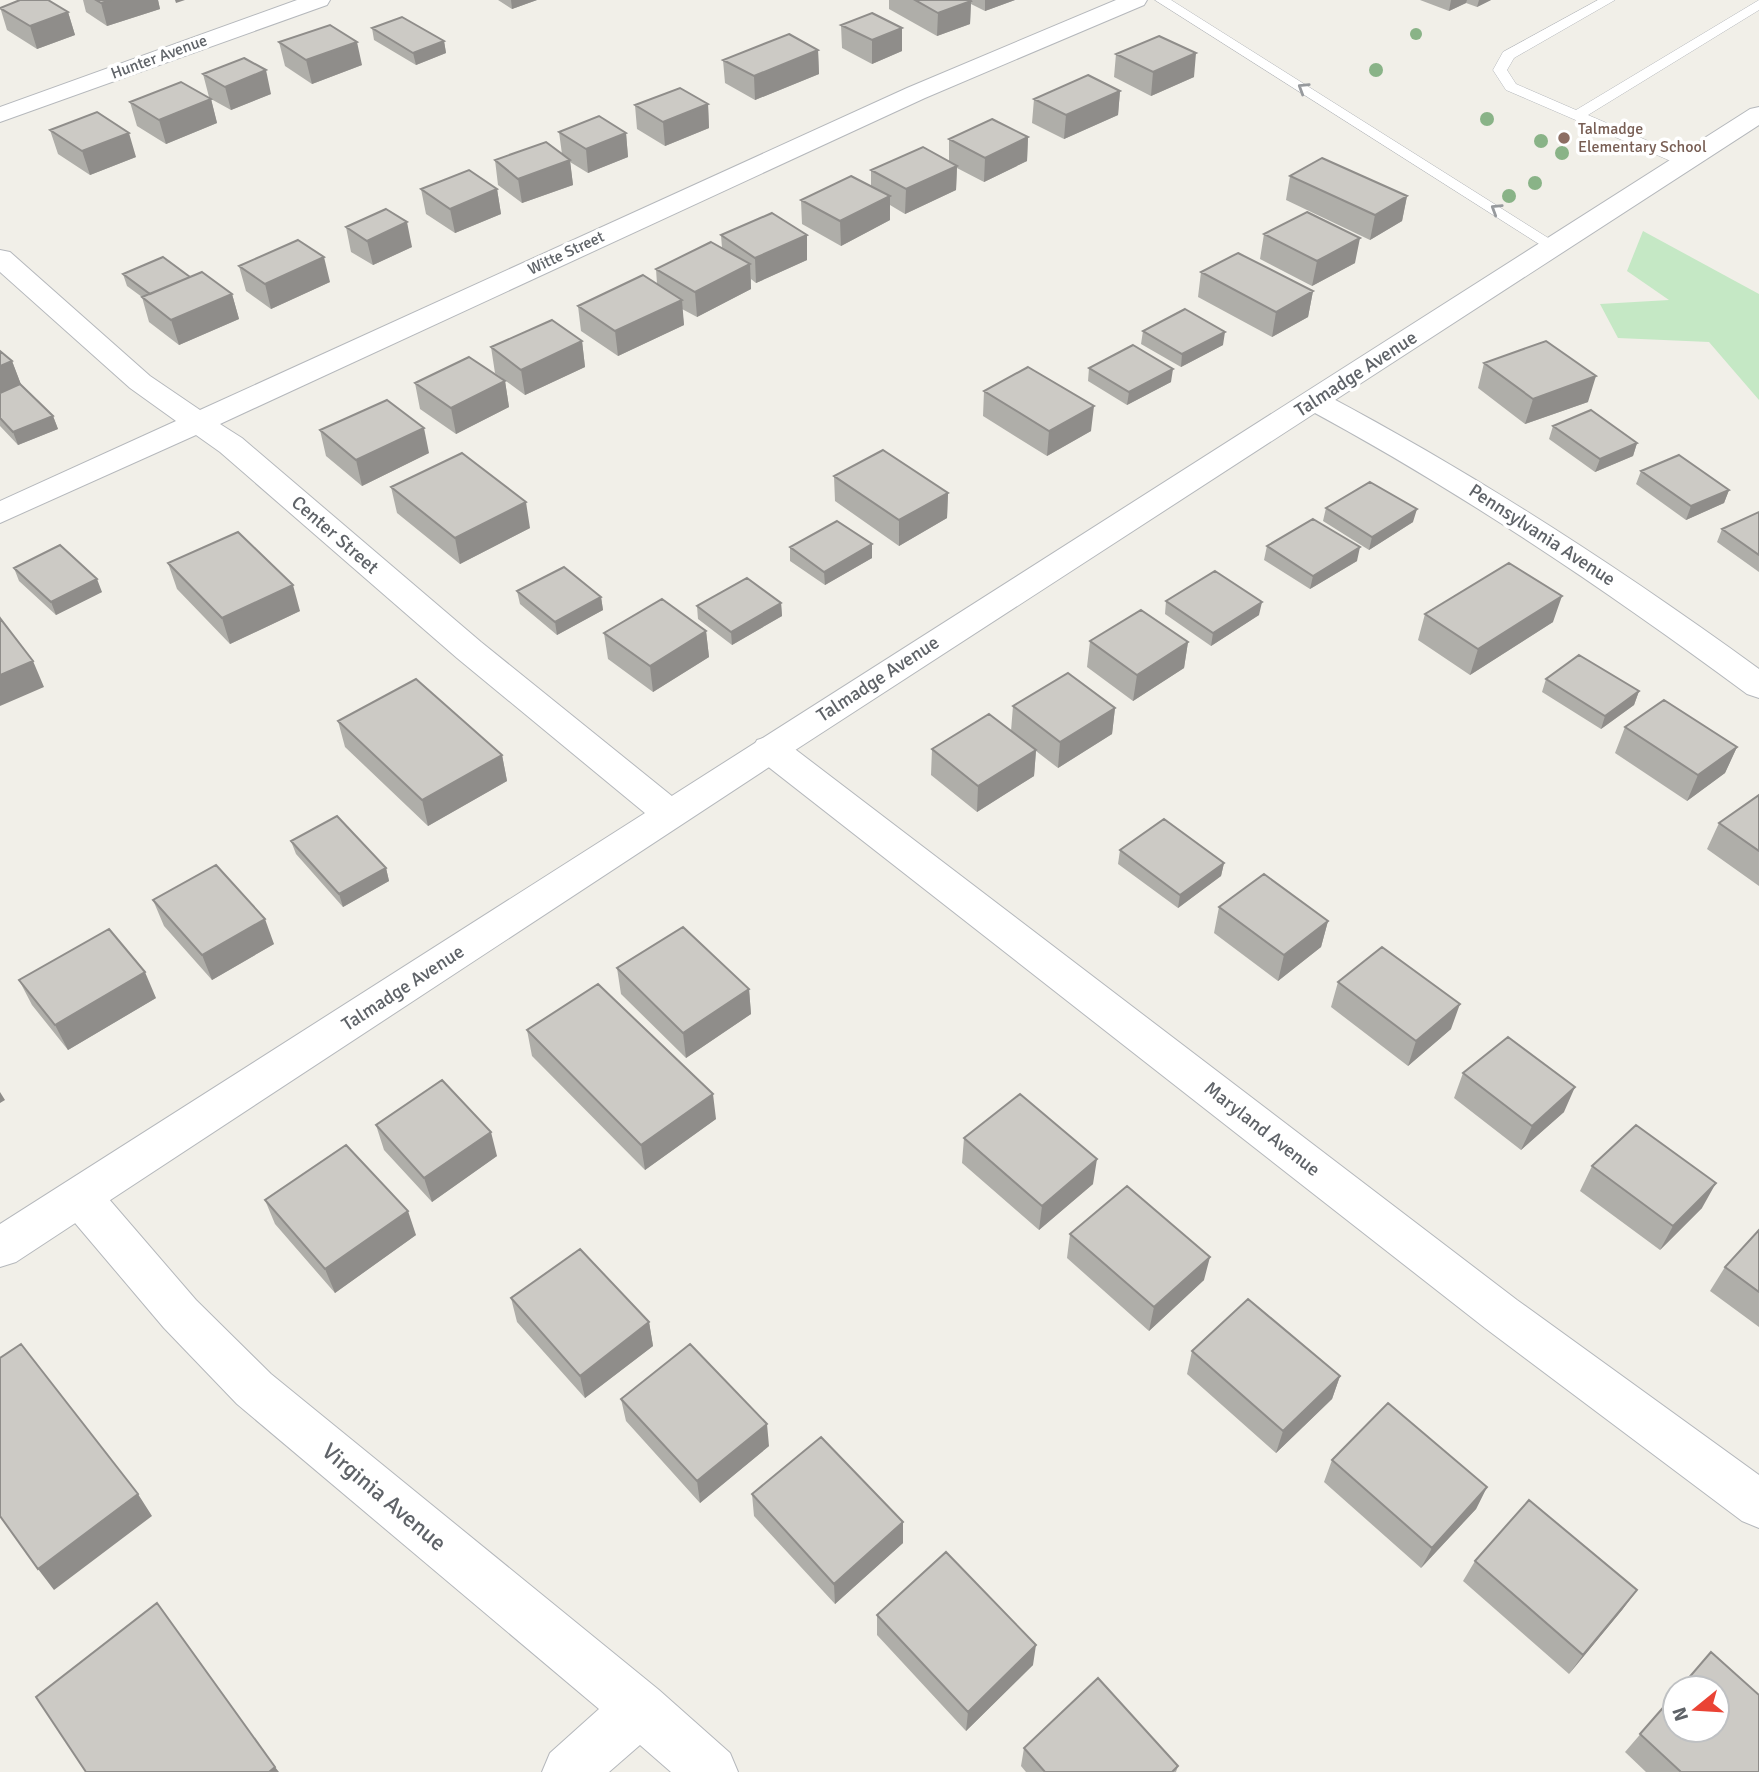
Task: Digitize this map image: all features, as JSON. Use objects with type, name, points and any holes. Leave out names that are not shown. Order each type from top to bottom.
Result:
[{"type":"street","name":"Hunter Avenue","points":[[0,115],[319,0]]},
{"type":"street","name":"Witte Street","points":[[0,513],[916,93],[1136,0]]},
{"type":"street","name":"Talmadge Avenue","points":[[0,1248],[769,749],[1759,114]]},
{"type":"street","name":"Center Street","points":[[0,258],[140,382],[231,445],[469,650],[670,814]]},
{"type":"street","name":"Pennsylvania Avenue","points":[[1315,401],[1377,433],[1498,504],[1657,610],[1759,686]]},
{"type":"street","name":"Maryland Avenue","points":[[769,749],[1500,1314],[1759,1504]]},
{"type":"street","name":"Virginia Avenue","points":[[80,1197],[180,1314],[254,1389],[711,1772]]},
{"type":"street","points":[[569,1772],[640,1710]]},
{"type":"lane","points":[[1162,0],[1553,246]]},
{"type":"lane","points":[[1608,0],[1508,55],[1500,70],[1511,87],[1685,162]]},
{"type":"lane","points":[[1577,115],[1759,4]]},
{"type":"green space","points":[[1643,231],[1759,294],[1759,400],[1709,342],[1618,338],[1600,304],[1669,300],[1627,271]]},
{"type":"building","points":[[20,0],[48,0],[68,12],[30,26],[0,8]]},
{"type":"building","points":[[915,0],[970,0],[971,1],[938,13]]},
{"type":"building","points":[[872,13],[902,28],[872,40],[841,25]]},
{"type":"building","points":[[402,17],[444,41],[413,53],[372,28]]},
{"type":"building","points":[[330,25],[357,42],[306,60],[279,42]]},
{"type":"building","points":[[789,34],[818,50],[754,76],[723,60]]},
{"type":"building","points":[[1159,36],[1196,53],[1153,72],[1116,54]]},
{"type":"building","points":[[244,58],[266,70],[225,87],[203,74]]},
{"type":"building","points":[[1088,75],[1120,91],[1066,115],[1034,99]]},
{"type":"building","points":[[181,82],[211,99],[159,120],[130,102]]},
{"type":"building","points":[[680,88],[708,104],[663,122],[635,105]]},
{"type":"building","points":[[97,112],[129,133],[82,151],[50,130]]},
{"type":"building","points":[[599,116],[626,133],[586,149],[559,132]]},
{"type":"building","points":[[992,119],[1028,137],[985,158],[949,139]]},
{"type":"building","points":[[546,142],[570,160],[518,179],[495,160]]},
{"type":"building","points":[[923,147],[957,166],[906,189],[871,170]]},
{"type":"building","points":[[1322,158],[1407,196],[1375,215],[1290,176]]},
{"type":"building","points":[[469,170],[497,189],[450,209],[421,189]]},
{"type":"building","points":[[851,176],[890,196],[840,221],[801,200]]},
{"type":"building","points":[[386,209],[407,222],[367,241],[346,227]]},
{"type":"building","points":[[1307,212],[1360,238],[1317,261],[1264,234]]},
{"type":"building","points":[[772,213],[807,235],[755,258],[721,235]]},
{"type":"building","points":[[298,240],[324,257],[265,284],[239,266]]},
{"type":"building","points":[[711,242],[750,264],[695,292],[656,269]]},
{"type":"building","points":[[1238,253],[1313,291],[1276,312],[1201,272]]},
{"type":"building","points":[[163,257],[190,277],[150,294],[123,274]]},
{"type":"building","points":[[202,272],[232,294],[171,320],[142,297]]},
{"type":"building","points":[[643,275],[682,300],[615,331],[578,306]]},
{"type":"building","points":[[1185,309],[1225,332],[1182,354],[1143,331]]},
{"type":"building","points":[[552,320],[582,341],[521,370],[491,347]]},
{"type":"building","points":[[1546,341],[1596,376],[1533,399],[1484,363]]},
{"type":"building","points":[[1133,345],[1173,369],[1129,392],[1089,368]]},
{"type":"building","points":[[0,351],[12,361],[0,366]]},
{"type":"building","points":[[469,357],[505,381],[451,408],[415,383]]},
{"type":"building","points":[[1028,367],[1094,406],[1049,431],[984,391]]},
{"type":"building","points":[[20,384],[53,416],[13,432],[0,418],[0,393]]},
{"type":"building","points":[[387,400],[424,428],[356,460],[320,430]]},
{"type":"building","points":[[1591,410],[1637,443],[1600,459],[1553,426]]},
{"type":"building","points":[[883,450],[948,493],[899,520],[834,476]]},
{"type":"building","points":[[462,453],[526,502],[455,538],[391,487]]},
{"type":"building","points":[[1679,455],[1729,490],[1691,506],[1641,471]]},
{"type":"building","points":[[1370,482],[1417,509],[1372,537],[1326,508]]},
{"type":"building","points":[[1759,512],[1759,555],[1722,529]]},
{"type":"building","points":[[1313,519],[1360,547],[1313,576],[1267,546]]},
{"type":"building","points":[[837,521],[872,544],[824,572],[790,547]]},
{"type":"building","points":[[238,532],[293,585],[222,618],[168,563]]},
{"type":"building","points":[[60,545],[97,579],[51,602],[14,568]]},
{"type":"building","points":[[1509,563],[1562,596],[1478,649],[1425,614]]},
{"type":"building","points":[[564,567],[601,597],[555,622],[517,591]]},
{"type":"building","points":[[1215,571],[1262,602],[1213,633],[1166,601]]},
{"type":"building","points":[[747,578],[781,603],[731,632],[697,606]]},
{"type":"building","points":[[662,599],[706,631],[650,666],[604,633]]},
{"type":"building","points":[[1141,610],[1188,642],[1137,675],[1090,641]]},
{"type":"building","points":[[0,618],[33,661],[0,675]]},
{"type":"building","points":[[1579,655],[1639,691],[1605,716],[1546,679]]},
{"type":"building","points":[[1068,673],[1115,708],[1060,742],[1013,706]]},
{"type":"building","points":[[416,679],[502,755],[422,800],[338,721]]},
{"type":"building","points":[[1664,700],[1737,747],[1698,775],[1625,727]]},
{"type":"building","points":[[989,714],[1036,750],[978,786],[932,749]]},
{"type":"building","points":[[1759,795],[1759,851],[1719,823]]},
{"type":"building","points":[[337,816],[386,868],[339,894],[291,841]]},
{"type":"building","points":[[1164,819],[1224,863],[1180,895],[1120,850]]},
{"type":"building","points":[[216,865],[265,919],[202,955],[153,900]]},
{"type":"building","points":[[1264,874],[1328,921],[1284,955],[1219,907]]},
{"type":"building","points":[[683,927],[749,989],[683,1033],[617,968]]},
{"type":"building","points":[[109,929],[145,972],[55,1025],[19,980]]},
{"type":"building","points":[[1382,947],[1460,1004],[1416,1041],[1338,982]]},
{"type":"building","points":[[598,984],[713,1094],[641,1145],[527,1030]]},
{"type":"building","points":[[1508,1037],[1575,1087],[1532,1126],[1463,1073]]},
{"type":"building","points":[[442,1080],[491,1132],[424,1178],[376,1125]]},
{"type":"building","points":[[1020,1094],[1097,1159],[1042,1206],[964,1138]]},
{"type":"building","points":[[1636,1125],[1716,1183],[1673,1226],[1592,1166]]},
{"type":"building","points":[[346,1145],[408,1211],[325,1269],[265,1200]]},
{"type":"building","points":[[1127,1186],[1210,1257],[1154,1307],[1070,1234]]},
{"type":"building","points":[[1759,1230],[1759,1292],[1725,1267]]},
{"type":"building","points":[[580,1249],[649,1322],[580,1376],[511,1298]]},
{"type":"building","points":[[1248,1299],[1340,1376],[1283,1431],[1192,1351]]},
{"type":"building","points":[[21,1344],[138,1494],[38,1569],[0,1516],[0,1358]]},
{"type":"building","points":[[690,1344],[767,1424],[697,1481],[621,1399]]},
{"type":"building","points":[[1388,1403],[1487,1487],[1432,1548],[1332,1460]]},
{"type":"building","points":[[821,1437],[903,1522],[834,1584],[752,1494]]},
{"type":"building","points":[[1529,1500],[1637,1590],[1583,1655],[1475,1561]]},
{"type":"building","points":[[946,1552],[1036,1645],[968,1712],[877,1615]]},
{"type":"building","points":[[157,1603],[275,1767],[269,1772],[86,1772],[36,1697]]},
{"type":"building","points":[[1711,1652],[1759,1695],[1759,1772],[1681,1772],[1640,1734],[1661,1710],[1661,1744],[1731,1744],[1731,1674],[1692,1674]]},
{"type":"building","points":[[1098,1678],[1178,1766],[1172,1772],[1045,1772],[1024,1748]]},
{"type":"place","name":"Talmadge Elementary School","points":[[1564,138]]}]
